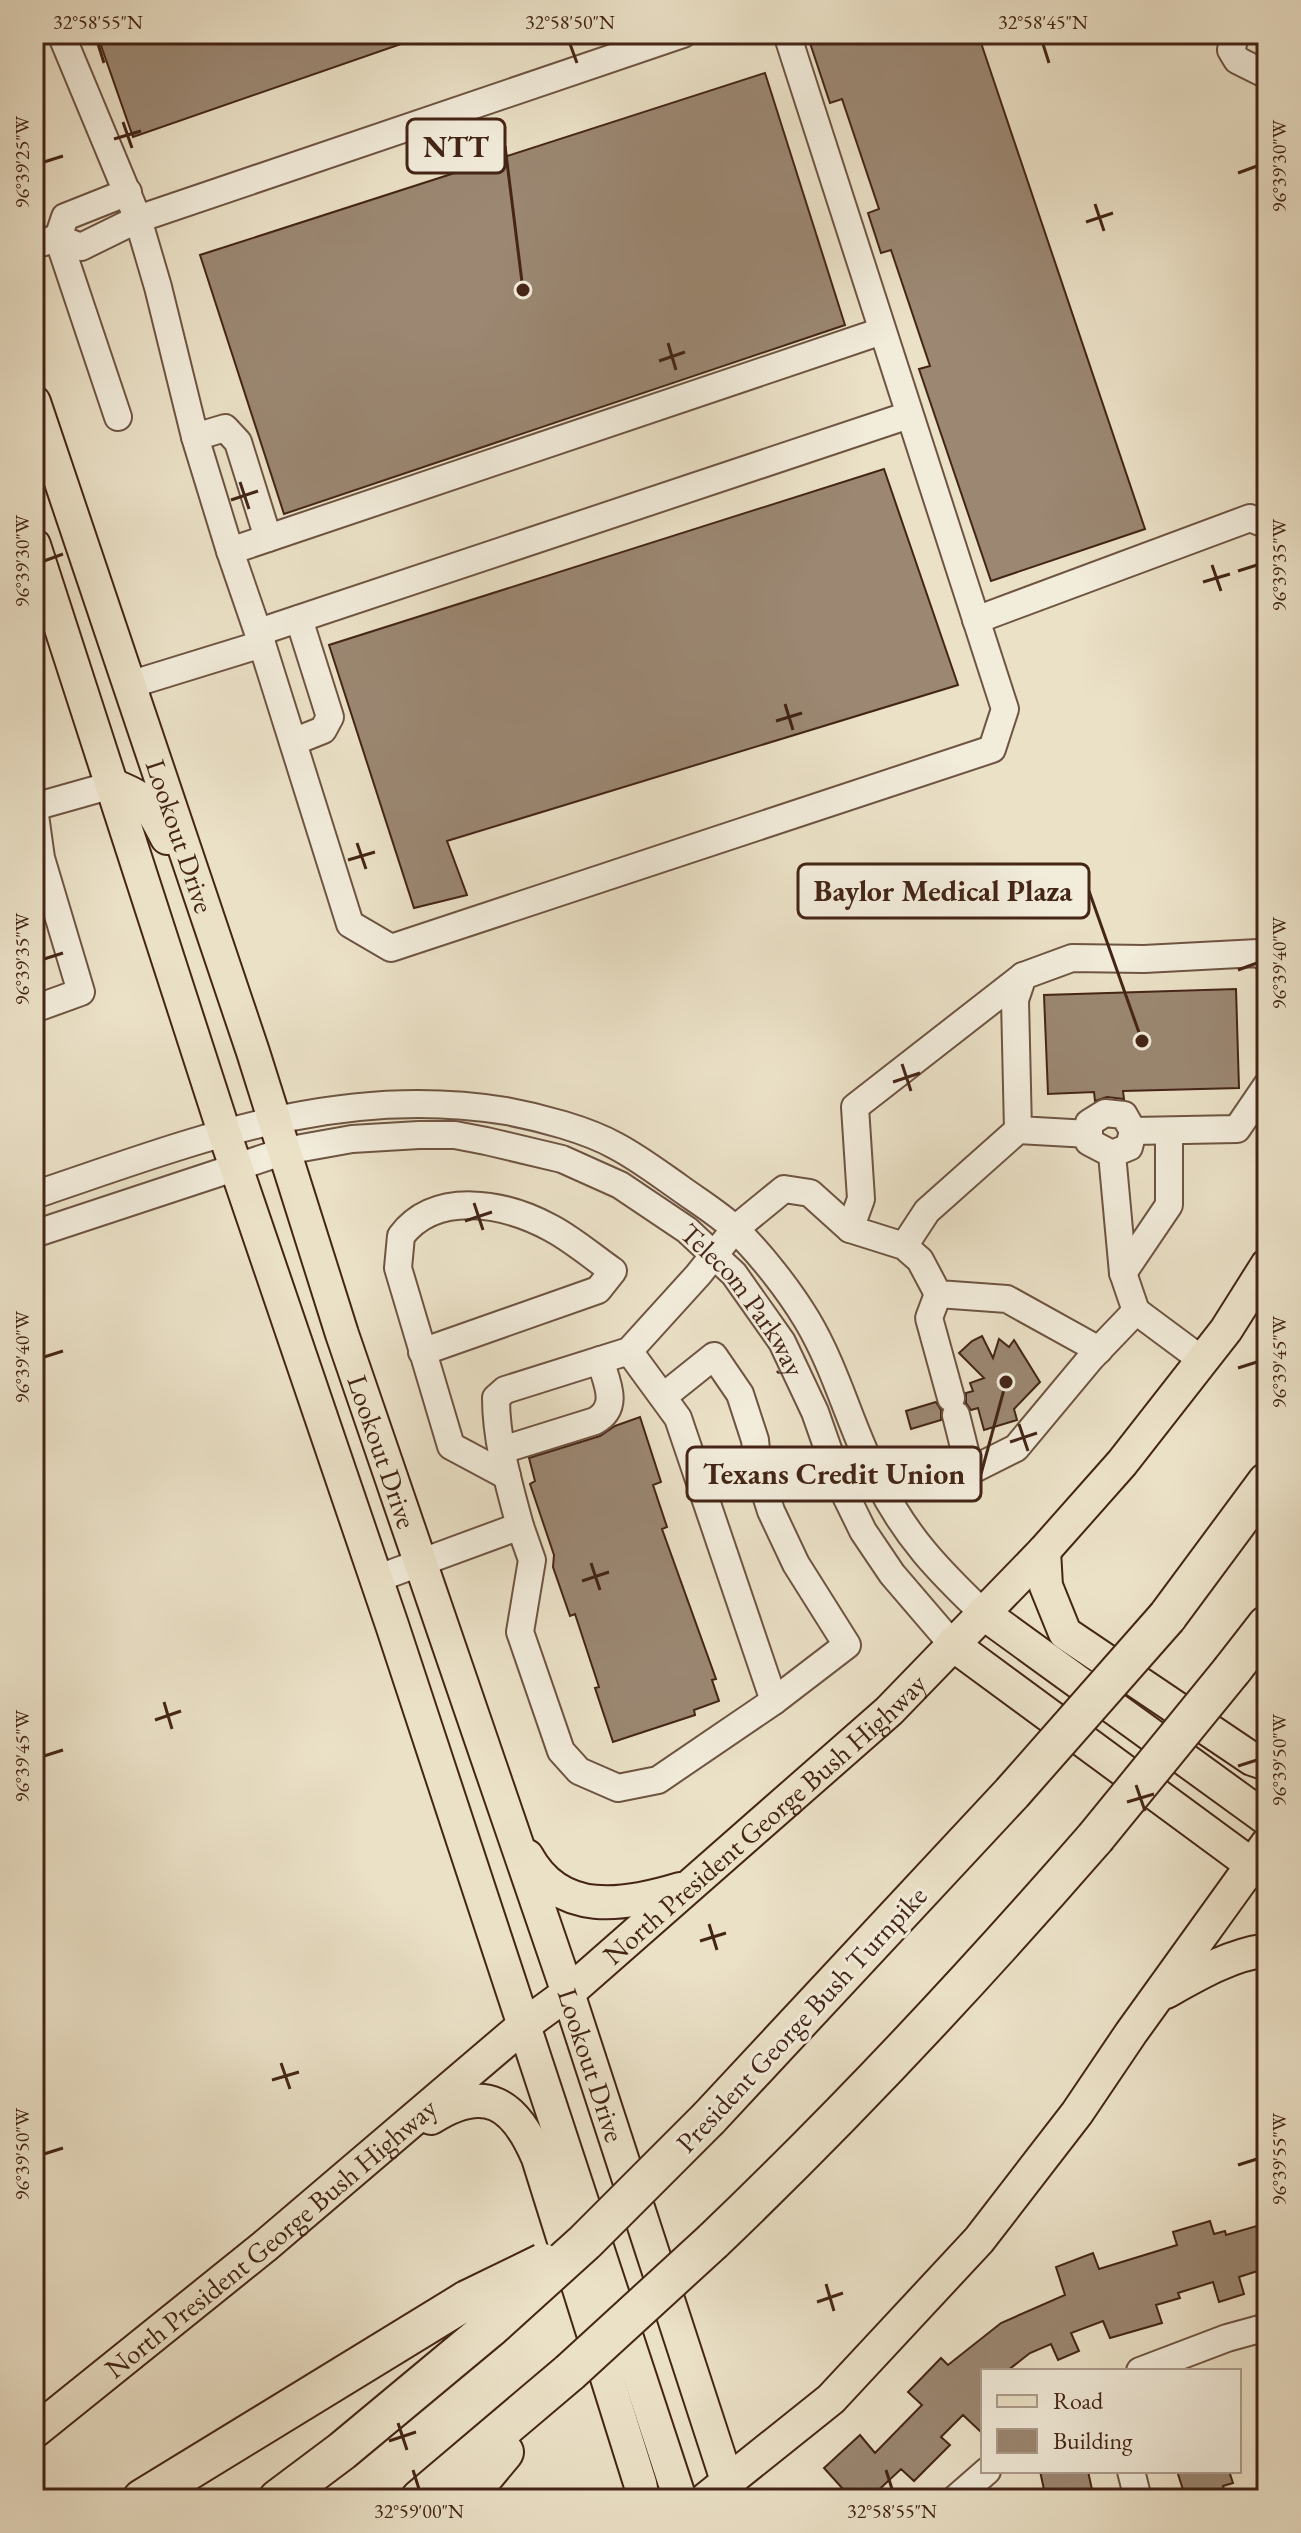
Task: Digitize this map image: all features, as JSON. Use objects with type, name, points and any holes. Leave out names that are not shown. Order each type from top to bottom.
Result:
[{"type":"highway","name":"President George Bush Turnpike","points":[[479,2313],[585,2242],[709,2118],[1012,1793],[1167,1617],[1267,1482]]},
{"type":"highway","points":[[420,2499],[570,2372],[822,2136],[928,2026],[1095,1838],[1267,1625]]},
{"type":"highway","points":[[142,2499],[479,2313]]},
{"type":"highway","points":[[278,2499],[342,2451],[479,2313]]},
{"type":"highway","points":[[465,2499],[570,2372]]},
{"type":"main road","name":"Lookout Drive","points":[[34,402],[275,1119],[342,1334],[568,1993],[722,2494]]},
{"type":"main road","name":"Lookout Drive","points":[[34,545],[224,1132],[376,1579],[680,2499]]},
{"type":"main road","points":[[112,785],[140,795],[154,812],[198,889]]},
{"type":"main road","name":"North President George Bush Highway","points":[[39,2428],[385,2145],[523,2026],[568,1993],[889,1711],[1044,1551],[1122,1463],[1226,1330],[1267,1265]]},
{"type":"main road","points":[[1044,1551],[1046,1586],[1065,1633],[1252,1759],[1267,1764]]},
{"type":"main road","name":"Telecom Parkway","points":[[983,1613],[1267,1819]]},
{"type":"main road","name":"Telecom Parkway","points":[[952,1644],[1262,1862]]},
{"type":"main road","points":[[509,1821],[545,1883],[582,1901],[620,1903],[687,1886]]},
{"type":"main road","points":[[722,2494],[831,2399],[979,2240],[1077,2113],[1156,1998],[1262,1862]]},
{"type":"main road","points":[[1156,1998],[1204,1970],[1267,1950]]},
{"type":"main road","points":[[385,2145],[411,2134],[434,2116],[480,2099],[499,2105],[513,2115],[527,2133],[557,2217],[643,2499]]},
{"type":"street","points":[[61,34],[138,219],[195,437],[350,924],[391,948],[992,749],[1005,709],[787,34]]},
{"type":"street","points":[[46,242],[81,247],[138,219],[683,34]]},
{"type":"street","points":[[1231,39],[1237,60],[1267,75]]},
{"type":"street","points":[[46,242],[65,217],[128,192]]},
{"type":"street","points":[[46,242],[118,417]]},
{"type":"street","points":[[230,551],[882,331]]},
{"type":"street","points":[[129,685],[260,638],[299,619],[909,415]]},
{"type":"street","points":[[195,437],[225,428],[238,442],[268,538]]},
{"type":"street","points":[[976,620],[1250,518],[1267,525]]},
{"type":"street","points":[[293,742],[323,730],[330,717],[299,619]]},
{"type":"street","points":[[34,1009],[81,992],[41,858],[34,808],[112,785]]},
{"type":"street","points":[[850,1229],[861,1199],[855,1107],[1023,976],[1072,958],[1144,959],[1258,953],[1267,959]]},
{"type":"street","points":[[1018,1130],[1015,1000],[1023,976]]},
{"type":"street","points":[[1133,1131],[1237,1129],[1267,1085]]},
{"type":"street","name":"Telecom Parkway","points":[[34,1195],[224,1132],[344,1107],[410,1103],[467,1105],[528,1115],[614,1144],[735,1229],[762,1259],[806,1319],[830,1365],[878,1481],[917,1546],[936,1569],[983,1613]]},
{"type":"street","points":[[1105,1113],[1124,1115],[1133,1131],[1129,1147],[1112,1154],[1089,1142],[1089,1123],[1105,1113]]},
{"type":"street","points":[[904,1246],[927,1211],[1018,1130],[1089,1134]]},
{"type":"street","points":[[1123,1273],[1169,1205],[1169,1132]]},
{"type":"street","name":"Telecom Parkway","points":[[34,1234],[285,1151],[352,1139],[455,1135],[562,1159],[620,1185],[687,1230],[734,1274],[782,1342],[815,1412],[841,1486],[863,1531],[892,1574],[952,1644]]},
{"type":"street","points":[[1112,1154],[1123,1273],[1136,1311],[1202,1360]]},
{"type":"street","points":[[664,1396],[714,1356],[740,1394],[755,1440],[758,1470],[771,1511],[796,1564],[847,1645],[774,1701],[658,1780],[618,1788],[579,1771],[561,1751],[520,1632],[532,1560],[507,1476],[496,1416],[496,1398],[505,1390],[629,1351],[735,1229],[784,1189],[810,1193],[850,1229],[904,1246],[920,1260],[938,1294],[929,1318],[970,1471]]},
{"type":"street","points":[[422,1352],[598,1290],[613,1271],[551,1228],[482,1206],[446,1206],[425,1214],[401,1236],[398,1268],[422,1352],[451,1446],[507,1476]]},
{"type":"street","points":[[938,1294],[1007,1299],[1099,1350]]},
{"type":"street","points":[[878,1481],[970,1471],[1016,1448],[1136,1311]]},
{"type":"street","points":[[629,1351],[678,1418],[774,1701]]},
{"type":"street","points":[[502,1450],[605,1416],[611,1398],[600,1360]]},
{"type":"street","points":[[376,1579],[520,1526]]},
{"type":"street","points":[[1145,2369],[1227,2338],[1267,2327]]},
{"type":"street","points":[[955,2499],[985,2473]]},
{"type":"street","points":[[1132,2473],[1138,2499]]},
{"type":"building","points":[[97,34],[424,34],[424,36],[133,137]]},
{"type":"building","points":[[807,34],[978,34],[1145,529],[991,581],[919,369],[930,366],[891,250],[881,253],[868,213],[879,209],[842,99],[830,103]]},
{"type":"building","points":[[765,73],[845,325],[284,514],[200,255]]},
{"type":"building","points":[[884,469],[958,685],[447,841],[467,895],[414,908],[329,645]]},
{"type":"building","points":[[1236,989],[1239,1088],[1123,1091],[1124,1099],[1107,1097],[1095,1101],[1094,1092],[1048,1094],[1044,995]]},
{"type":"building","points":[[982,1336],[993,1358],[999,1339],[1009,1347],[1014,1340],[1040,1382],[1014,1409],[1017,1420],[984,1430],[978,1408],[971,1410],[966,1403],[966,1393],[973,1391],[970,1383],[984,1378],[959,1353]]},
{"type":"building","points":[[936,1402],[941,1410],[941,1420],[911,1429],[906,1411]]},
{"type":"building","points":[[640,1417],[661,1482],[653,1485],[667,1527],[662,1529],[716,1679],[712,1680],[719,1701],[694,1710],[695,1715],[613,1742],[575,1614],[570,1616],[553,1567],[554,1555],[530,1484],[535,1481],[529,1458],[600,1436],[615,1426]]},
{"type":"building","points":[[1210,2221],[1214,2234],[1225,2231],[1226,2235],[1267,2223],[1267,2268],[1239,2277],[1244,2294],[1219,2302],[1213,2282],[1178,2293],[1180,2298],[1156,2305],[1162,2323],[1110,2338],[1103,2321],[1071,2333],[1079,2351],[1058,2360],[1051,2344],[1030,2353],[1010,2369],[981,2369],[981,2432],[963,2415],[941,2437],[950,2445],[914,2481],[901,2469],[869,2499],[852,2499],[824,2468],[860,2435],[875,2453],[922,2405],[908,2392],[941,2358],[948,2365],[1001,2323],[1065,2295],[1056,2267],[1093,2253],[1099,2269],[1177,2245],[1173,2232]]},
{"type":"building","points":[[1040,2473],[1088,2473],[1094,2499],[1046,2499]]},
{"type":"building","points":[[1178,2473],[1230,2473],[1233,2483],[1223,2486],[1227,2499],[1186,2499]]},
{"type":"place","name":"NTT","points":[[523,290]]},
{"type":"place","name":"Baylor Medical Plaza","points":[[1142,1041]]},
{"type":"place","name":"Texans Credit Union","points":[[1006,1382]]}]
